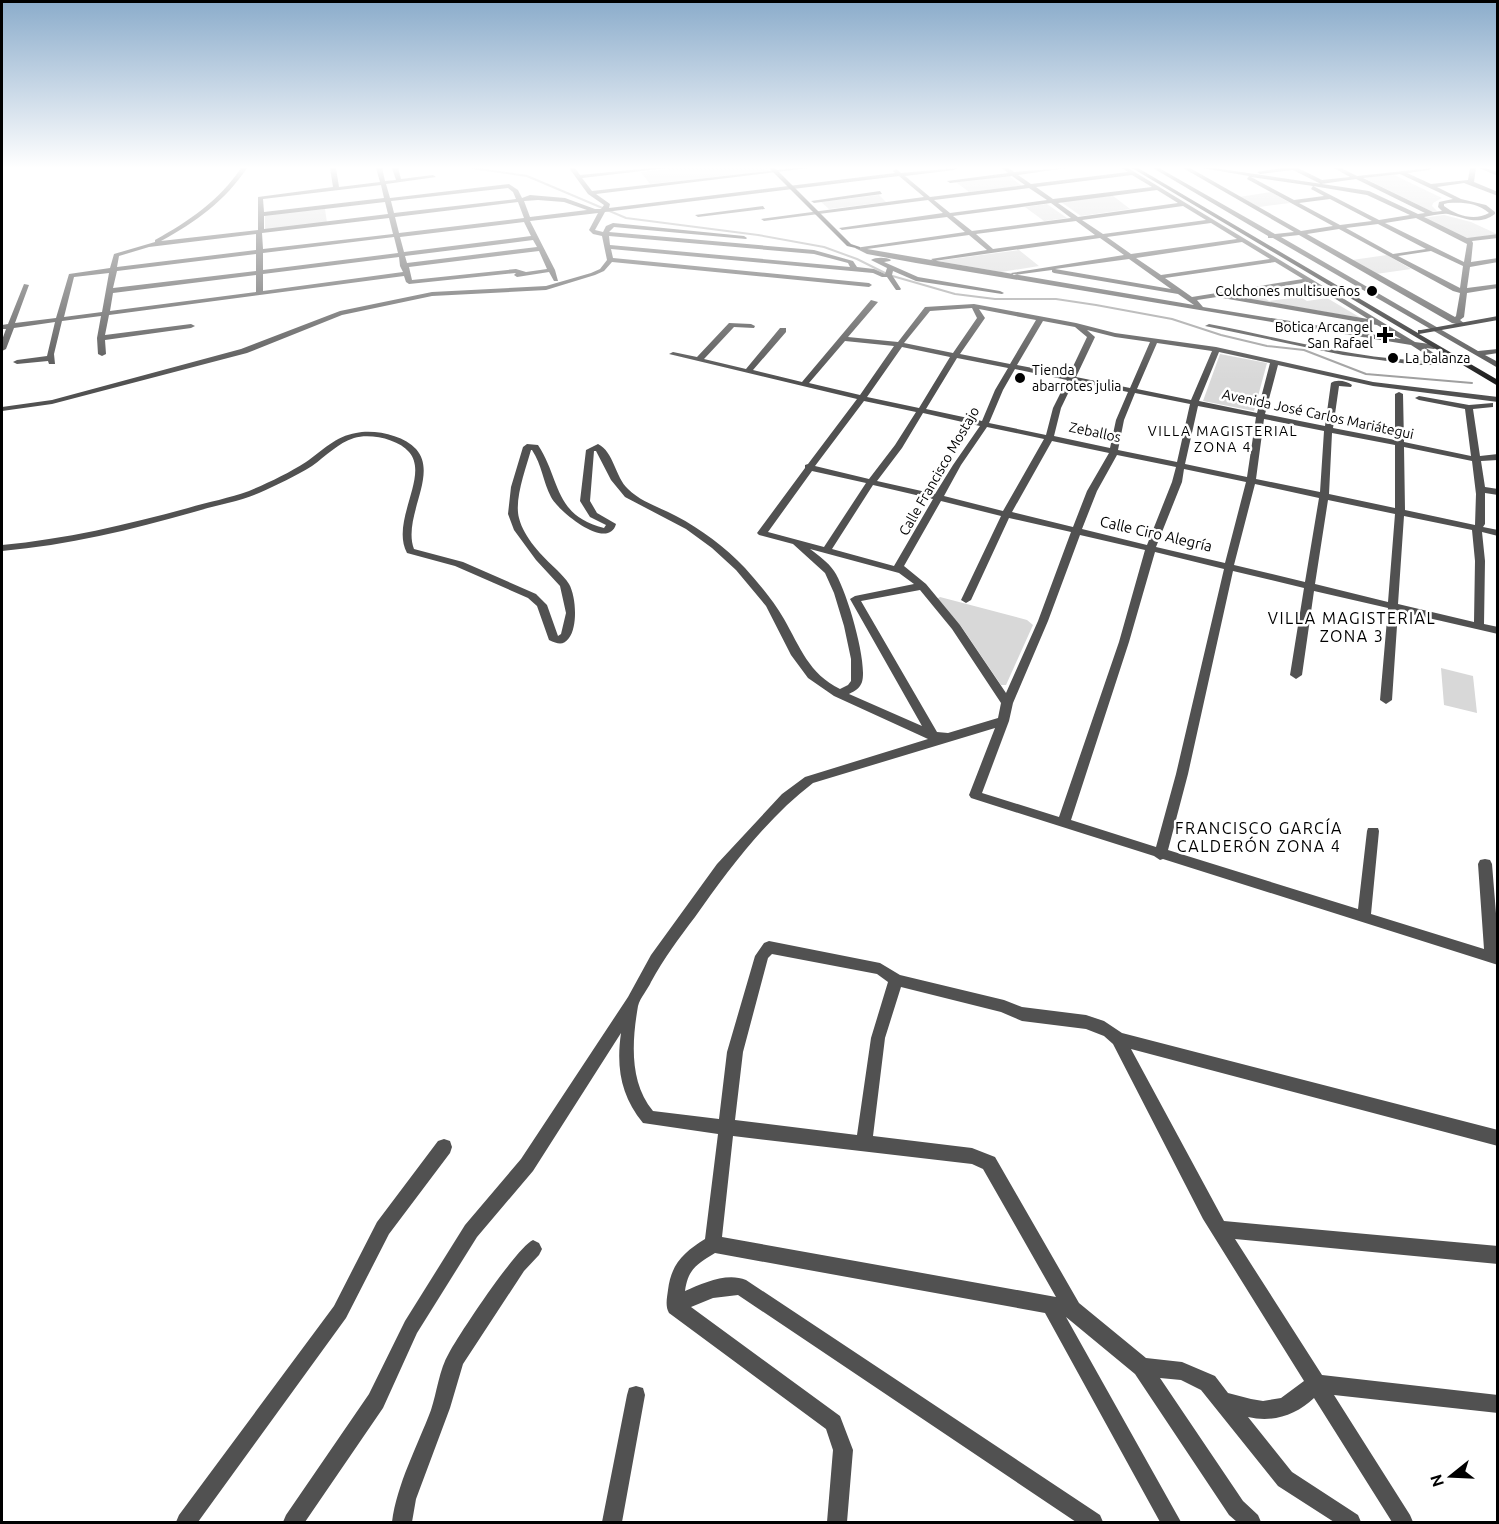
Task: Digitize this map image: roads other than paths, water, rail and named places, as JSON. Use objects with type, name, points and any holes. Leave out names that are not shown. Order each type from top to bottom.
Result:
[{"type":"main road","points":[[843,239],[849,245],[858,248]]},
{"type":"main road","points":[[851,239],[858,248]]},
{"type":"main road","points":[[1254,239],[1497,377]]},
{"type":"main road","points":[[1265,239],[1401,323],[1434,347],[1497,384]]},
{"type":"main road","points":[[1421,332],[1458,322],[1497,318]]},
{"type":"street","points":[[102,354],[101,338],[116,255],[159,239]]},
{"type":"street","points":[[148,245],[198,239]]},
{"type":"street","points":[[259,239],[260,293]]},
{"type":"street","points":[[17,362],[51,360],[57,320],[71,275],[363,239]]},
{"type":"street","points":[[398,239],[405,270],[409,282],[412,283],[495,274],[554,275],[593,270],[607,263],[869,285]]},
{"type":"street","points":[[109,291],[525,239]]},
{"type":"street","points":[[535,239],[554,275]]},
{"type":"street","points":[[2,409],[52,402],[244,351],[340,313],[432,294],[546,288],[593,274],[607,263],[606,239]]},
{"type":"street","points":[[665,239],[827,254],[851,262],[854,269]]},
{"type":"street","points":[[858,248],[924,239]]},
{"type":"street","points":[[977,239],[992,251]]},
{"type":"street","points":[[1000,293],[916,279],[890,272],[874,260],[909,263],[1078,239]]},
{"type":"street","points":[[1106,239],[1204,308]]},
{"type":"street","points":[[1277,239],[1497,366]]},
{"type":"street","points":[[1312,239],[1458,322],[1463,264],[1470,243],[1464,240]]},
{"type":"street","points":[[1363,239],[1460,291],[1497,286]]},
{"type":"street","points":[[1413,239],[1463,264],[1497,260]]},
{"type":"street","points":[[1001,274],[1244,240],[1445,363],[1416,363],[1343,353],[1209,326]]},
{"type":"street","points":[[692,254],[699,242]]},
{"type":"street","points":[[608,247],[874,271],[884,276],[890,272]]},
{"type":"street","points":[[750,260],[756,247]]},
{"type":"street","points":[[858,248],[867,252],[1434,347]]},
{"type":"street","points":[[2,327],[260,293],[540,249]]},
{"type":"street","points":[[1395,255],[1429,250]]},
{"type":"street","points":[[1161,278],[1277,260]]},
{"type":"street","points":[[1041,269],[1183,293]]},
{"type":"street","points":[[890,272],[898,289]]},
{"type":"street","points":[[1347,277],[1368,274]]},
{"type":"street","points":[[1192,299],[1310,280]]},
{"type":"street","points":[[2,349],[26,285]]},
{"type":"street","points":[[1217,295],[1384,324],[1416,321]]},
{"type":"street","points":[[804,384],[874,302]]},
{"type":"street","points":[[826,551],[923,410],[953,358],[981,318],[974,306]]},
{"type":"street","points":[[1007,703],[956,627],[922,586],[903,571],[762,533],[808,467],[862,398],[896,346],[928,309],[974,306],[1076,325],[1115,335],[1216,349],[1373,384],[1497,402]]},
{"type":"street","name":"Calle Francisco Mostajo","points":[[903,571],[899,566],[938,498],[986,423],[1011,369],[1040,320]]},
{"type":"street","points":[[699,360],[732,325],[750,326]]},
{"type":"street","points":[[966,600],[1006,514],[1050,436],[1057,408],[1091,337],[1076,325]]},
{"type":"street","points":[[101,338],[191,326]]},
{"type":"street","points":[[748,371],[783,330]]},
{"type":"street","name":"Avenida José Carlos Mariátegui","points":[[842,338],[896,346],[1421,450],[1475,459],[1497,457]]},
{"type":"street","points":[[1154,341],[1120,420],[1114,450],[1092,491],[1043,621],[1007,703],[1003,721],[975,795],[1160,855],[1495,958],[1485,864]]},
{"type":"street","points":[[1063,824],[1120,653],[1151,548],[1182,465],[1185,437],[1194,405],[1216,349]]},
{"type":"street","points":[[1477,354],[1497,351]]},
{"type":"street","name":"Zeballos","points":[[673,354],[862,398],[1050,436],[1497,533]]},
{"type":"street","points":[[1160,855],[1182,774],[1219,605],[1252,480],[1260,418],[1275,361]]},
{"type":"street","points":[[1296,675],[1324,495],[1335,383],[1469,407],[1497,402]]},
{"type":"street","points":[[1386,699],[1400,512],[1399,394]]},
{"type":"street","points":[[1469,407],[1480,491],[1480,524],[1477,529],[1480,561],[1479,626]]},
{"type":"street","points":[[2,548],[81,537],[161,520],[192,509],[241,497],[305,466],[346,438],[366,434],[400,442],[413,452],[419,461],[420,473],[408,524],[407,543],[410,551],[459,564],[532,596],[542,605],[554,638],[560,641],[566,635],[569,624],[569,598],[561,580],[539,558],[517,528],[513,509],[516,487],[526,447],[535,447],[558,505],[595,529],[606,531],[610,528],[610,524],[593,515],[584,496],[590,450],[598,447],[607,460],[616,482],[626,493],[691,529],[730,556],[753,583],[784,627],[805,670],[823,686],[933,736],[948,738]]},
{"type":"street","name":"Calle Ciro Alegría","points":[[808,467],[1497,631]]},
{"type":"street","points":[[1480,491],[1497,492]]},
{"type":"street","points":[[1480,491],[1497,497]]},
{"type":"street","points":[[798,544],[829,570],[835,581],[847,620],[856,660],[857,681],[854,686],[838,693]]},
{"type":"street","points":[[922,586],[855,599],[933,736]]},
{"type":"street","points":[[293,1522],[376,1401],[411,1327],[471,1231],[527,1165],[633,1002],[656,959],[722,868],[786,797],[809,780],[1003,721]]},
{"type":"street","points":[[1364,917],[1373,831]]},
{"type":"street","points":[[713,1244],[735,1052],[762,956],[769,947],[880,969],[896,980],[1004,1006],[1020,1013],[1055,1016],[1103,1028],[1118,1039],[1497,1138]]},
{"type":"street","points":[[864,1142],[878,1038],[896,980]]},
{"type":"street","points":[[633,1002],[625,1069],[637,1107],[649,1118],[864,1142],[972,1156],[989,1162],[1072,1309],[1142,1367],[1236,1508],[1251,1522]]},
{"type":"street","points":[[1118,1039],[1219,1229],[1403,1522]]},
{"type":"street","points":[[186,1522],[340,1312],[383,1228],[444,1147]]},
{"type":"street","points":[[1219,1229],[1497,1255]]},
{"type":"street","points":[[675,1307],[679,1274],[688,1259],[713,1244],[1072,1309]]},
{"type":"street","points":[[402,1522],[406,1499],[441,1408],[455,1360],[518,1265],[533,1249]]},
{"type":"street","points":[[675,1307],[699,1293],[724,1285],[740,1286],[1093,1522]]},
{"type":"street","points":[[1050,1305],[1171,1522]]},
{"type":"street","points":[[675,1307],[833,1423],[843,1450],[837,1522]]},
{"type":"street","points":[[1142,1367],[1182,1371],[1208,1383],[1285,1479],[1352,1522]]},
{"type":"street","points":[[1224,1401],[1249,1410],[1284,1408],[1299,1401],[1315,1384]]},
{"type":"street","points":[[1315,1384],[1497,1404]]},
{"type":"street","points":[[612,1522],[636,1395]]},
{"type":"waterway","points":[[781,239],[824,247],[857,259],[889,275],[955,294],[995,299],[1056,299],[1096,305],[1172,319],[1221,335],[1267,346],[1304,350],[1366,374],[1472,383]]},
{"type":"place","name":"Colchones multisueños","points":[[1372,291]]},
{"type":"place","name":"Botica Arcangel San Rafael","points":[[1385,335]]},
{"type":"place","name":"La balanza","points":[[1393,358]]},
{"type":"place","name":"Tienda abarrotes julia","points":[[1020,378]]},
{"type":"district","name":"VILLA MAGISTERIAL ZONA 4","points":[[1223,439]]},
{"type":"district","name":"VILLA MAGISTERIAL ZONA 3","points":[[1352,627]]},
{"type":"district","name":"FRANCISCO GARCÍA CALDERÓN ZONA 4","points":[[1259,837]]}]
